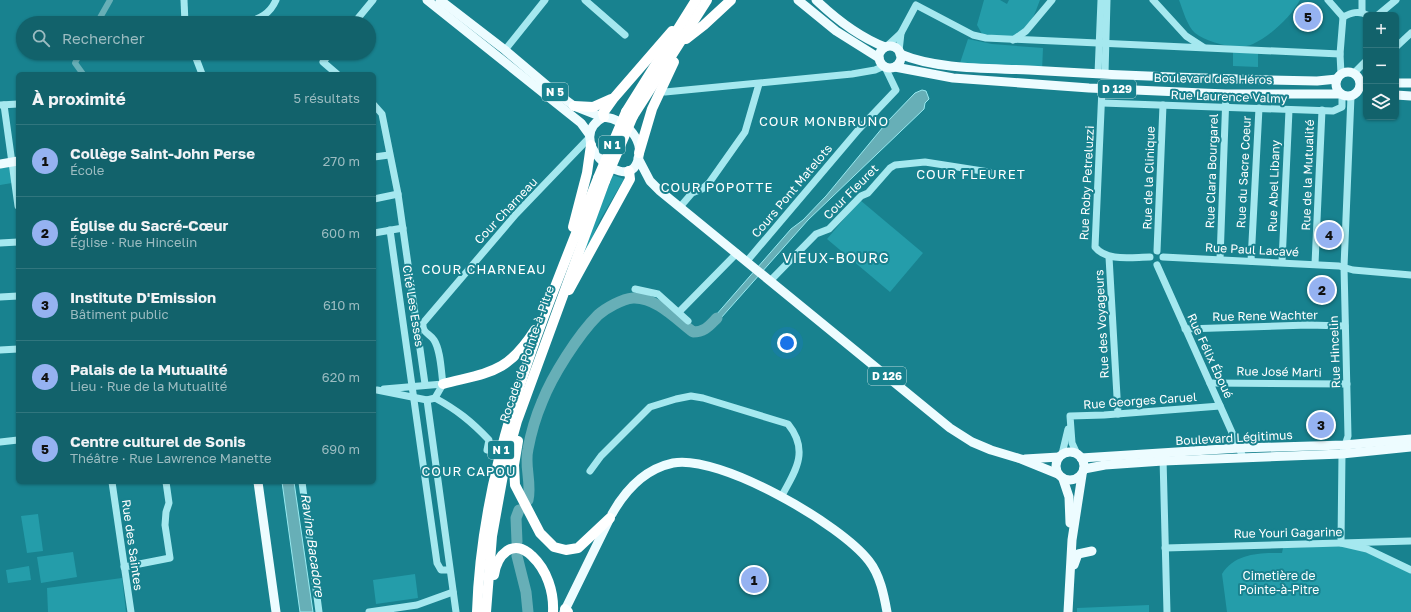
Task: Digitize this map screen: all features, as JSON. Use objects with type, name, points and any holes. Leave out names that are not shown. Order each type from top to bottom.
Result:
[{"type":"highway","name":"N 1","points":[[629,114],[673,55],[707,0]]},
{"type":"highway","points":[[681,42],[693,34],[731,0]]},
{"type":"highway","points":[[673,30],[693,1]]},
{"type":"highway","name":"N 1","points":[[601,179],[629,114],[693,1]]},
{"type":"highway","points":[[602,118],[603,113],[613,99],[683,19]]},
{"type":"highway","points":[[638,156],[652,109],[670,68],[693,34]]},
{"type":"highway","points":[[670,68],[673,55]]},
{"type":"highway","points":[[574,106],[593,107],[613,99]]},
{"type":"highway","points":[[443,384],[492,372],[500,368],[516,355],[532,335],[551,299],[565,254],[587,173],[590,139]]},
{"type":"highway","points":[[554,319],[603,225],[630,179],[630,171]]},
{"type":"highway","name":"Rocade de Pointe-à-Pitre","points":[[477,612],[484,535],[502,444],[522,375],[551,299],[601,179]]},
{"type":"highway","name":"Rocade de Pointe-à-Pitre","points":[[487,612],[492,536],[505,464],[516,421],[554,319],[601,179]]},
{"type":"highway","points":[[532,335],[565,254]]},
{"type":"highway","points":[[534,373],[534,380],[518,441],[514,465],[514,478],[520,496],[540,533],[547,541],[560,550],[571,550],[582,545],[611,516]]},
{"type":"highway","points":[[487,612],[497,562],[503,553],[512,549],[527,551],[538,563],[551,589],[554,601],[553,612]]},
{"type":"main road","name":"N 5","points":[[427,0],[581,123],[590,139]]},
{"type":"main road","name":"N 5","points":[[440,0],[574,106],[602,118]]},
{"type":"main road","name":"Boulevard des Héros","points":[[798,0],[836,31],[885,65],[953,78],[1102,88],[1226,94],[1351,94]]},
{"type":"main road","name":"D 129","points":[[816,0],[830,13],[865,38],[886,47],[894,47],[900,52]]},
{"type":"main road","points":[[886,47],[881,51],[885,65],[900,60],[900,52]]},
{"type":"main road","name":"Boulevard des Héros","points":[[900,52],[919,60],[960,66],[1102,74],[1317,81],[1339,77]]},
{"type":"main road","name":"D 129","points":[[1339,77],[1347,72],[1360,77]]},
{"type":"main road","points":[[1339,77],[1336,87],[1351,94],[1361,86],[1360,77]]},
{"type":"main road","points":[[1399,83],[1411,83]]},
{"type":"main road","points":[[1399,95],[1411,96]]},
{"type":"main road","points":[[602,118],[617,120],[630,130],[637,141],[638,156],[636,164],[630,171],[619,171],[609,166],[600,158],[590,139],[594,124],[602,118]]},
{"type":"main road","name":"D 126","points":[[638,156],[650,181]]},
{"type":"main road","points":[[0,164],[15,161]]},
{"type":"main road","name":"D 126","points":[[630,171],[650,181],[950,428],[972,442],[991,450],[1021,459],[1060,477]]},
{"type":"main road","name":"Boulevard Légitimus","points":[[1343,449],[1411,439]]},
{"type":"main road","name":"Boulevard Légitimus","points":[[1083,472],[1105,465],[1163,457],[1242,452],[1411,447]]},
{"type":"main road","points":[[1069,612],[1072,540],[1083,472],[1079,456],[1072,452],[1061,455],[1055,465],[1068,497],[1072,540]]},
{"type":"main road","name":"D 126","points":[[1021,459],[1061,455]]},
{"type":"main road","name":"Boulevard Légitimus","points":[[1079,456],[1163,457]]},
{"type":"main road","points":[[566,611],[611,516],[626,492],[642,477],[674,463],[701,464],[722,469],[781,497],[826,523],[870,561],[876,573],[887,612]]},
{"type":"main road","points":[[1060,477],[1071,481],[1083,472]]},
{"type":"main road","points":[[258,484],[276,612]]},
{"type":"main road","points":[[1069,612],[1075,558],[1080,553],[1092,551]]},
{"type":"street","points":[[184,0],[185,16]]},
{"type":"street","points":[[263,16],[272,9],[276,0]]},
{"type":"street","points":[[360,16],[373,0]]},
{"type":"street","points":[[505,50],[545,0]]},
{"type":"street","points":[[585,0],[625,35]]},
{"type":"street","points":[[1013,40],[1026,31],[1052,0]]},
{"type":"street","points":[[1101,0],[1103,44]]},
{"type":"street","points":[[1102,74],[1107,0]]},
{"type":"street","points":[[1153,0],[1186,36],[1205,48]]},
{"type":"street","points":[[1328,0],[1343,17],[1339,77]]},
{"type":"street","points":[[1362,0],[1365,12]]},
{"type":"street","points":[[1382,12],[1396,0]]},
{"type":"street","points":[[886,47],[901,33],[916,5],[973,35],[986,38],[1340,54]]},
{"type":"street","points":[[1343,17],[1350,13],[1363,14]]},
{"type":"street","points":[[900,52],[901,33]]},
{"type":"street","points":[[1399,44],[1411,33]]},
{"type":"street","points":[[197,60],[201,72]]},
{"type":"street","points":[[325,60],[323,62],[335,72]]},
{"type":"street","points":[[665,92],[852,74],[885,65]]},
{"type":"street","name":"Cours Pont Matelots","points":[[750,264],[859,129],[896,90],[885,65]]},
{"type":"street","points":[[680,207],[692,193],[702,189],[709,183],[745,132],[759,84]]},
{"type":"street","points":[[1102,88],[1102,103]]},
{"type":"street","name":"Rue Clara Bourgarel","points":[[1220,259],[1226,94]]},
{"type":"street","name":"Rue Laurence Valmy","points":[[1102,103],[1333,111],[1340,109],[1351,94]]},
{"type":"street","name":"Rue Hincelin","points":[[1341,543],[1343,449],[1348,436],[1344,267],[1351,94]]},
{"type":"street","name":"Rue Roby Petreluzzi","points":[[1102,103],[1095,247],[1100,254],[1109,257]]},
{"type":"street","points":[[16,104],[2,105],[15,161],[16,178]]},
{"type":"street","name":"Rue de la Clinique","points":[[1157,251],[1163,105]]},
{"type":"street","points":[[376,107],[382,114],[398,194],[425,384]]},
{"type":"street","name":"Rue du Sacre Coeur","points":[[1251,261],[1258,108]]},
{"type":"street","name":"Rue Abel Libany","points":[[1282,262],[1288,110]]},
{"type":"street","name":"Rue de la Mutualité","points":[[1315,264],[1322,110]]},
{"type":"street","name":"Cour Charneau","points":[[443,384],[436,346],[434,340],[425,332],[423,328],[424,322],[516,214],[590,139]]},
{"type":"street","points":[[376,157],[389,155]]},
{"type":"street","name":"Cour Fleuret","points":[[767,278],[816,234],[829,229],[862,196],[868,193],[890,168],[895,165],[925,162],[989,172]]},
{"type":"street","points":[[376,199],[398,194]]},
{"type":"street","points":[[376,233],[403,228]]},
{"type":"street","name":"Cité Les Esses","points":[[390,230],[416,398],[437,563],[441,570],[449,570]]},
{"type":"street","points":[[0,243],[16,242]]},
{"type":"street","points":[[1157,251],[1163,257],[1161,262],[1157,265],[1152,263],[1150,257],[1152,253],[1157,251]]},
{"type":"street","points":[[678,312],[737,253]]},
{"type":"street","points":[[1109,257],[1150,257]]},
{"type":"street","name":"Rue des Voyageurs","points":[[1109,257],[1118,414]]},
{"type":"street","name":"Rue Paul Lacavé","points":[[1163,257],[1315,264],[1344,267],[1353,270],[1411,275]]},
{"type":"street","name":"Rue Félix Éboué","points":[[1157,265],[1242,452]]},
{"type":"street","points":[[635,289],[658,294],[688,321]]},
{"type":"street","points":[[0,297],[16,296]]},
{"type":"street","name":"Rue Rene Wachter","points":[[1185,329],[1345,326]]},
{"type":"street","points":[[0,350],[16,349]]},
{"type":"street","name":"Rue José Marti","points":[[1210,383],[1347,384]]},
{"type":"street","points":[[376,390],[425,384],[443,384]]},
{"type":"street","points":[[443,384],[431,399],[449,570],[456,612]]},
{"type":"street","points":[[376,390],[416,398],[431,399],[469,419],[489,440],[487,450]]},
{"type":"street","points":[[590,471],[601,456],[650,407],[691,396],[788,424],[798,440],[800,453],[798,465],[781,497]]},
{"type":"street","name":"Rue Georges Caruel","points":[[1070,424],[1070,416],[1220,406]]},
{"type":"street","points":[[1061,455],[1070,424]]},
{"type":"street","points":[[1070,424],[1072,443],[1079,456]]},
{"type":"street","points":[[0,442],[16,440]]},
{"type":"street","points":[[1163,457],[1167,612]]},
{"type":"street","name":"Rue des Saintes","points":[[112,484],[131,612]]},
{"type":"street","points":[[124,567],[170,558],[165,525],[166,512],[169,503],[166,484]]},
{"type":"street","points":[[302,484],[319,612]]},
{"type":"street","name":"Rue Youri Gagarine","points":[[1165,548],[1411,541]]},
{"type":"street","points":[[1341,543],[1367,549],[1411,570]]},
{"type":"street","points":[[369,612],[417,605],[453,592]]},
{"type":"green space","points":[[984,0],[1000,0],[1007,4],[1009,0],[1040,0],[1031,22],[1027,27],[1019,35],[1006,38],[982,34],[977,25]]},
{"type":"green space","points":[[1179,0],[1300,0],[1286,19],[1273,31],[1260,41],[1247,46],[1239,47],[1215,43],[1195,33],[1187,22]]},
{"type":"green space","points":[[968,39],[992,44],[1043,48],[1042,71],[960,63]]},
{"type":"green space","points":[[1233,52],[1258,53],[1258,67],[1233,66]]},
{"type":"green space","points":[[9,167],[12,183],[0,185],[0,168]]},
{"type":"green space","points":[[613,175],[624,179],[600,220],[584,256],[582,253]]},
{"type":"green space","points":[[860,200],[923,253],[890,292],[827,239]]},
{"type":"green space","points":[[38,514],[43,551],[27,553],[21,516]]},
{"type":"green space","name":"Cimetière de Pointe-à-Pitre","points":[[1341,546],[1366,552],[1411,573],[1411,612],[1227,612],[1222,574],[1227,567],[1234,562],[1241,558],[1257,554],[1282,553],[1283,548]]},
{"type":"green space","points":[[73,552],[77,577],[41,583],[37,557]]},
{"type":"green space","points":[[29,566],[31,580],[8,583],[6,570]]},
{"type":"green space","points":[[415,574],[418,598],[376,604],[373,580]]},
{"type":"green space","points":[[122,578],[126,612],[48,612],[47,588]]},
{"type":"green space","points":[[1149,605],[1149,612],[1077,612],[1077,608]]},
{"type":"shaded area","points":[[922,90],[926,91],[929,99],[925,103],[924,109],[808,220],[713,327],[707,329],[709,323],[791,229],[803,220],[826,196],[888,121],[915,93]]},
{"type":"shaded area","points":[[282,484],[294,484],[313,612],[300,612]]},
{"type":"waterway","points":[[101,16],[110,0]]},
{"type":"waterway","points":[[76,60],[75,63],[82,72]]},
{"type":"waterway","points":[[528,500],[529,487],[527,455],[532,431],[540,407],[552,380],[566,356],[582,333],[598,315],[614,304],[633,298],[650,301],[658,305],[673,315],[693,332],[704,330],[717,318]]},
{"type":"waterway","points":[[517,542],[516,518],[519,510]]},
{"type":"waterway","points":[[517,556],[526,592],[528,612]]},
{"type":"place","name":"Centre culturel de Sonis","points":[[1308,17]]},
{"type":"place","name":"Palais de la Mutualité","points":[[1329,235]]},
{"type":"place","name":"Église du Sacré-Cœur","points":[[1322,290]]},
{"type":"place","name":"Institute D'Emission","points":[[1321,425]]},
{"type":"place","name":"Collège Saint-John Perse","points":[[754,580]]},
{"type":"district","name":"COUR MONBRUNO","points":[[824,121]]},
{"type":"district","name":"COUR FLEURET","points":[[971,174]]},
{"type":"district","name":"COUR POPOTTE","points":[[717,187]]},
{"type":"district","name":"VIEUX-BOURG","points":[[836,258]]},
{"type":"district","name":"COUR CHARNEAU","points":[[484,269]]},
{"type":"district","name":"COUR CAPOU","points":[[469,471]]},
{"type":"water label","name":"Ravine Bacadore","points":[[313,545]]}]
